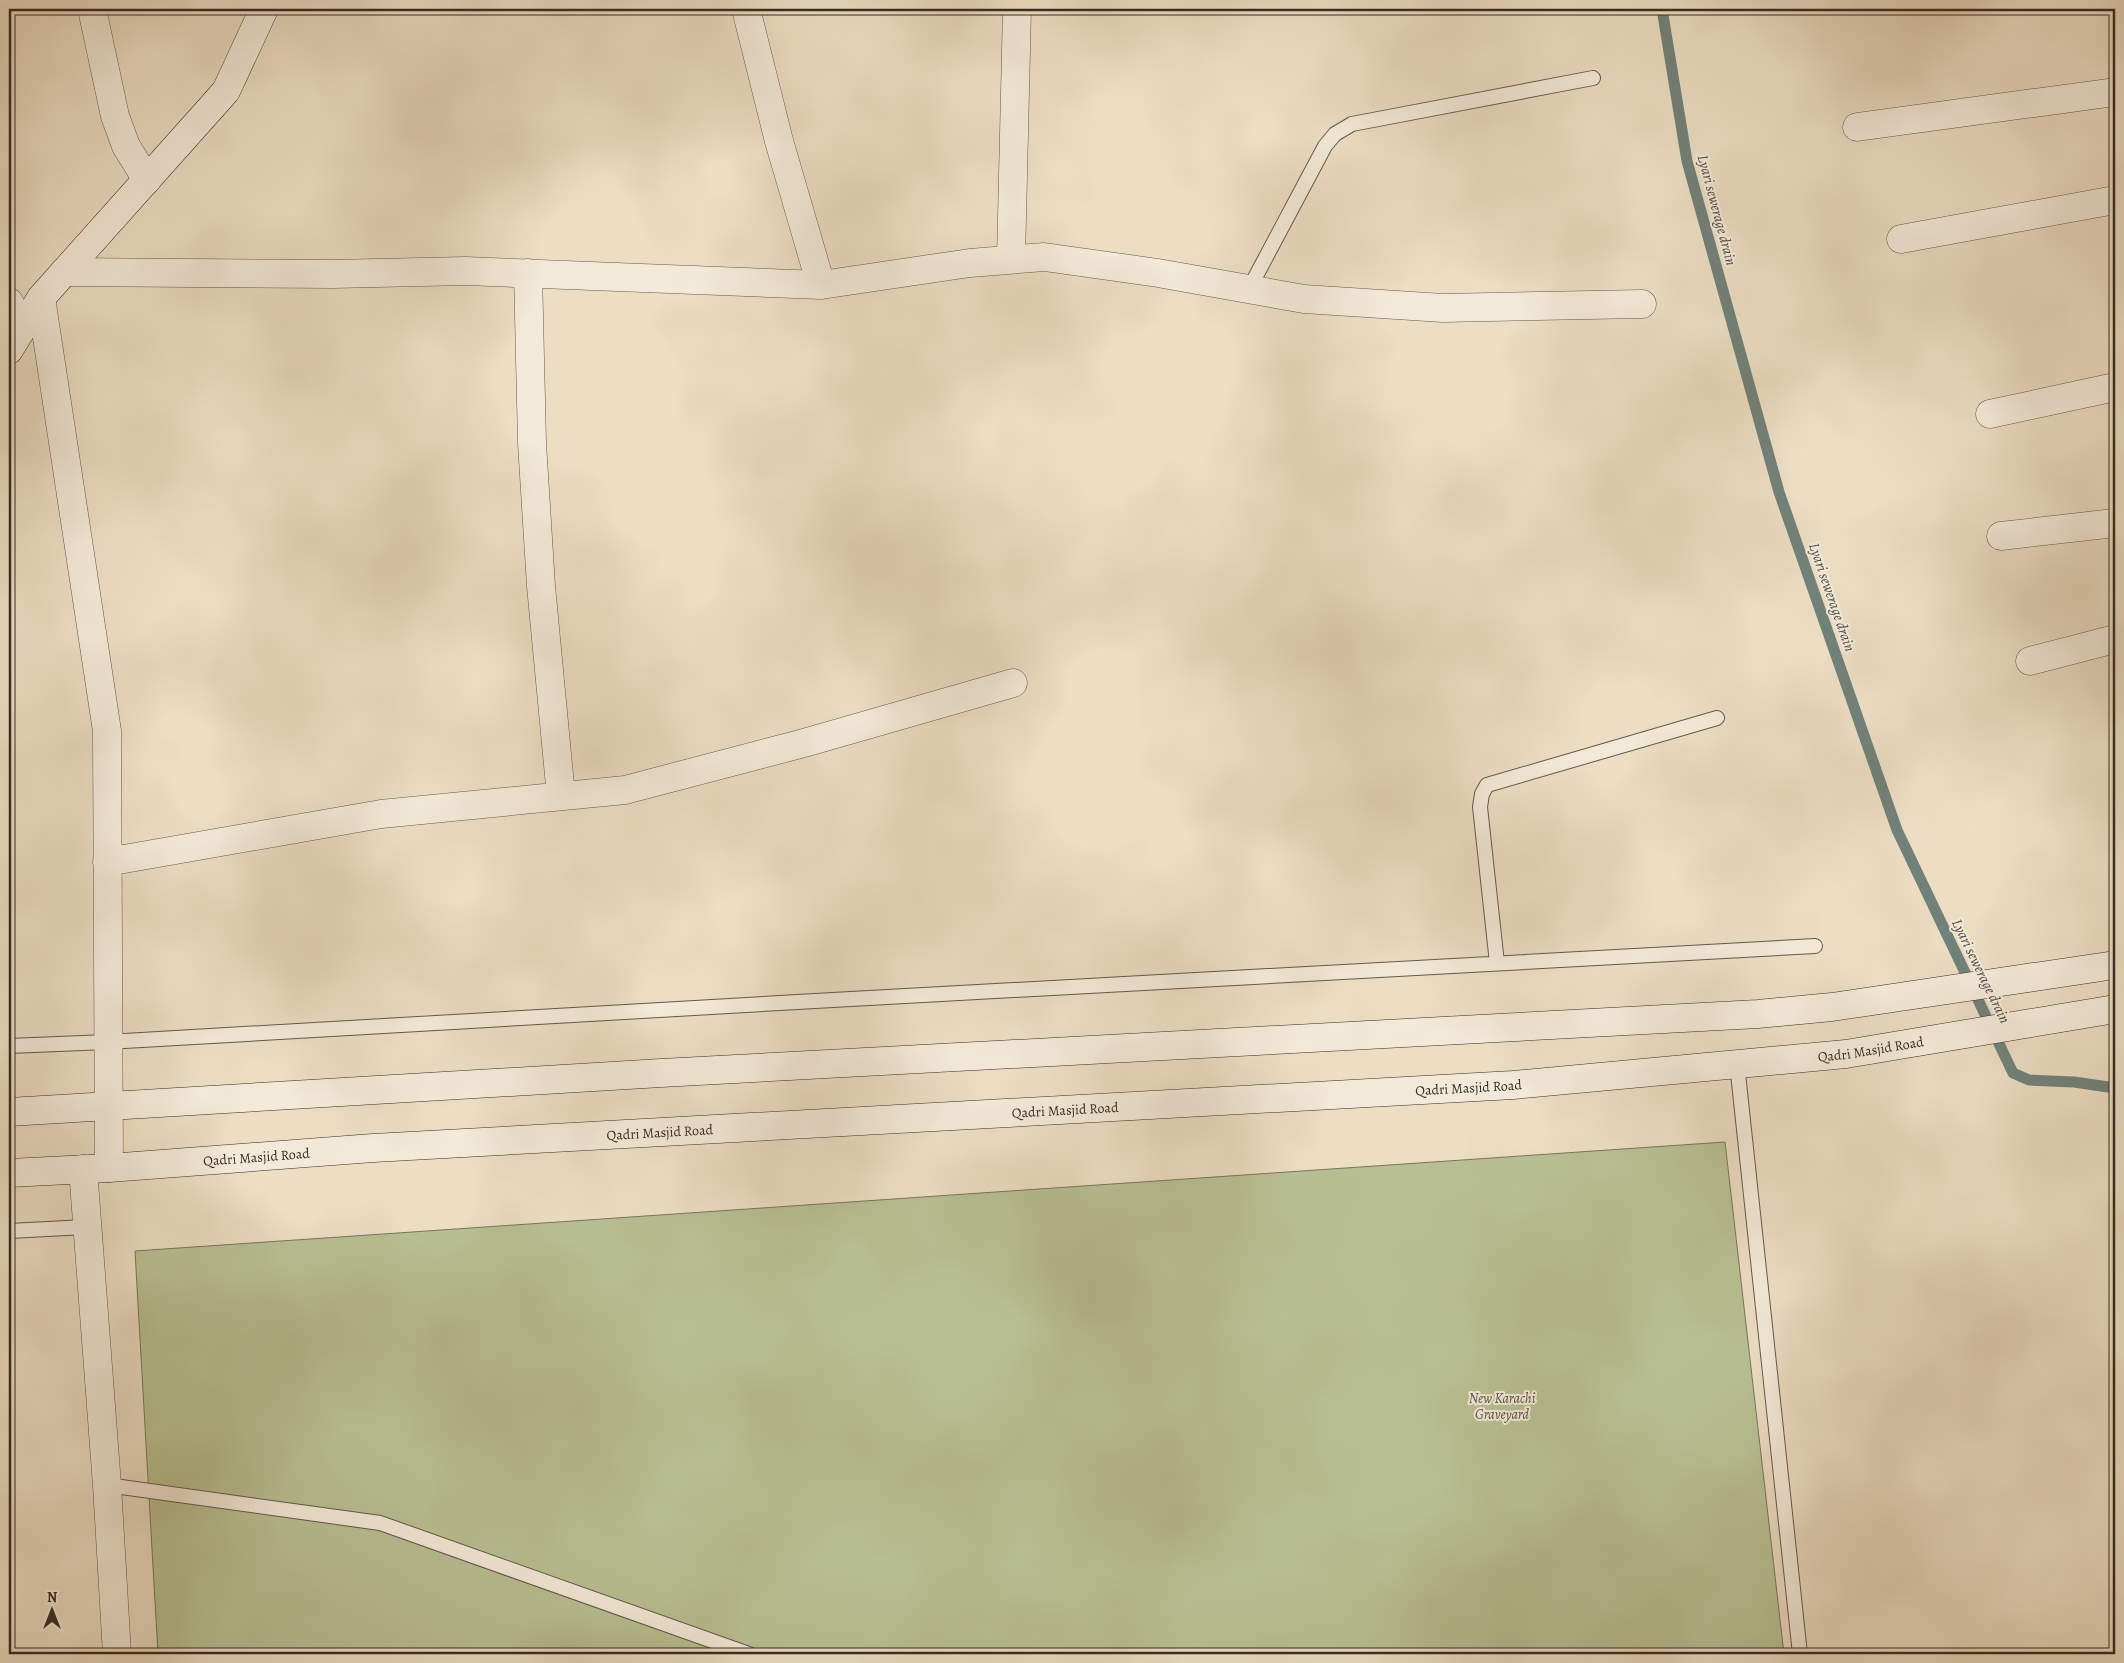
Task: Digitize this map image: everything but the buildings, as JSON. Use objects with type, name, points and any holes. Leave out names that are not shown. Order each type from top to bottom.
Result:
[{"type":"street","points":[[92,9],[115,116],[126,146],[147,180]]},
{"type":"street","points":[[13,343],[41,298],[226,91],[264,9]]},
{"type":"street","points":[[746,9],[779,141],[821,285]]},
{"type":"street","points":[[1011,259],[1017,9]]},
{"type":"street","points":[[1857,127],[2115,92]]},
{"type":"street","points":[[1901,239],[2115,200]]},
{"type":"street","points":[[64,272],[332,274],[466,271],[821,285],[970,263],[1044,256],[1158,273],[1304,299],[1443,308],[1642,304]]},
{"type":"street","points":[[528,273],[532,443],[541,586],[561,796]]},
{"type":"street","points":[[41,298],[107,731],[108,1106],[86,1227],[107,1485],[117,1654]]},
{"type":"street","points":[[9,302],[13,343]]},
{"type":"street","points":[[1990,414],[2115,387]]},
{"type":"street","points":[[2001,536],[2115,523]]},
{"type":"street","points":[[2030,662],[2115,639]]},
{"type":"street","points":[[107,862],[381,814],[625,790],[804,743],[1013,684]]},
{"type":"street","points":[[9,1112],[681,1072],[1758,1014],[1832,1007],[2115,965]]},
{"type":"street","name":"Qadri Masjid Road","points":[[9,1173],[373,1148],[1513,1085],[1846,1054],[2115,1010]]},
{"type":"lane","points":[[1249,290],[1325,146],[1335,134],[1352,124],[1593,78]]},
{"type":"lane","points":[[1497,963],[1480,807],[1482,794],[1487,785],[1717,718]]},
{"type":"lane","points":[[9,1046],[1815,946]]},
{"type":"lane","points":[[1737,1064],[1800,1654]]},
{"type":"lane","points":[[9,1230],[86,1227]]},
{"type":"lane","points":[[107,1485],[380,1523],[749,1654]]},
{"type":"green space","name":"New Karachi Graveyard","points":[[1725,1142],[1784,1654],[158,1654],[135,1251]]},
{"type":"waterway","name":"Lyari sewerage drain","points":[[1662,9],[1687,161],[1779,492],[1897,830],[2013,1073],[2029,1080],[2074,1082],[2115,1088]]}]
